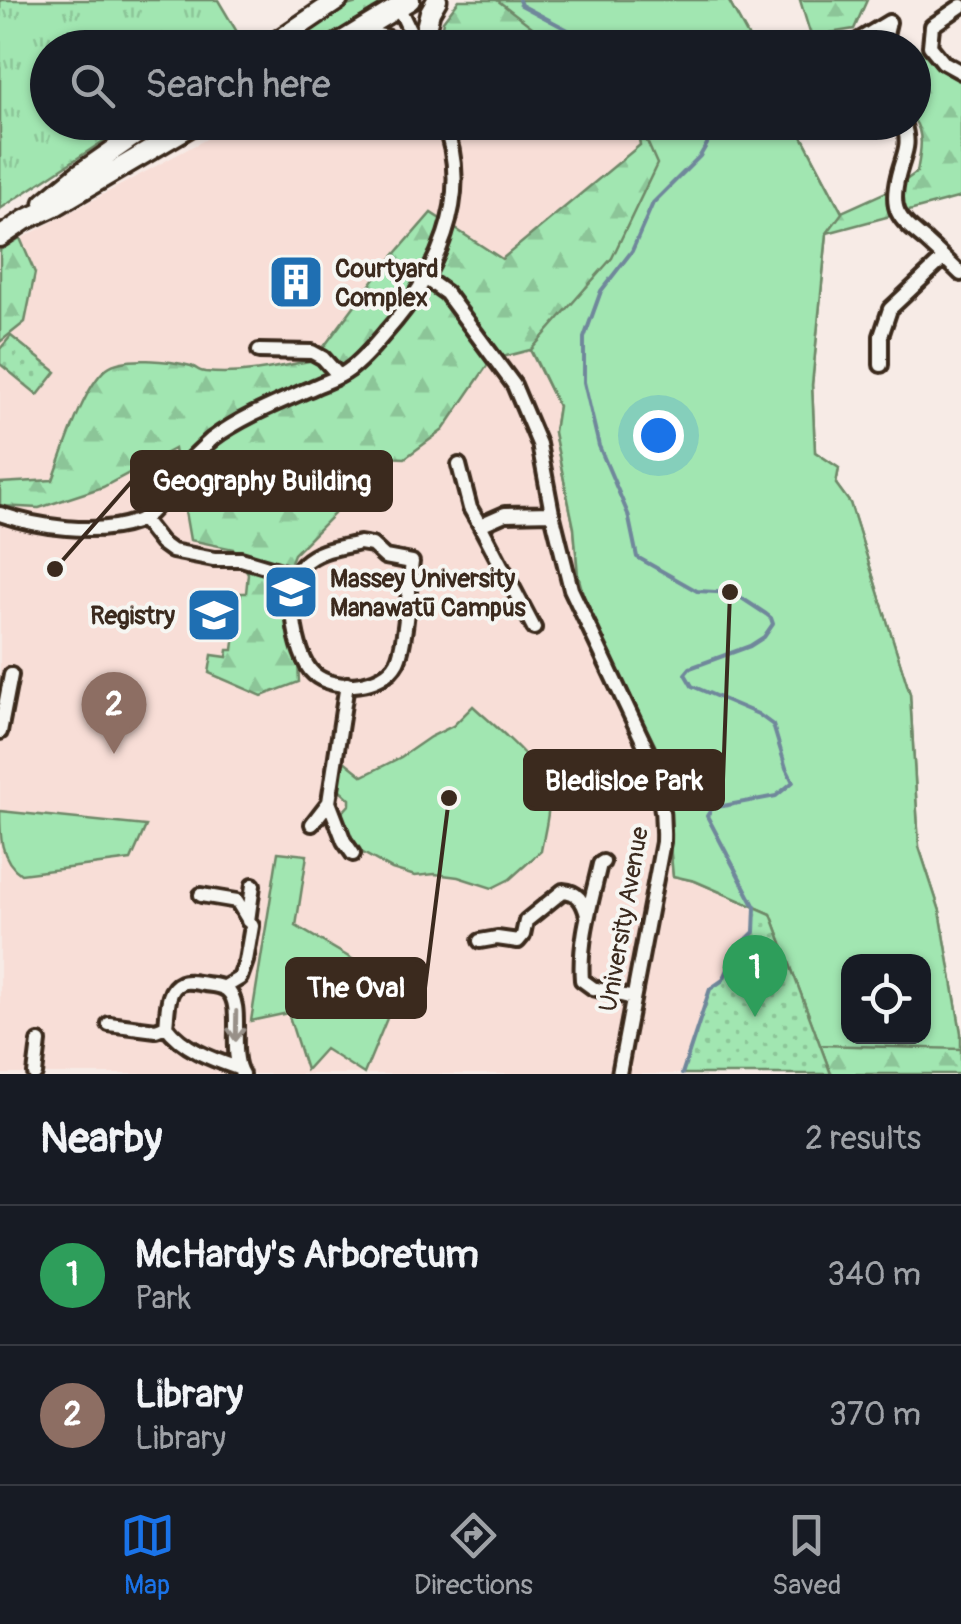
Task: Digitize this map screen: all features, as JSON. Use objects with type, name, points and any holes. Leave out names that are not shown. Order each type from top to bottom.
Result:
[{"type":"main road","points":[[294,30],[338,0]]},
{"type":"main road","points":[[424,30],[437,0]]},
{"type":"main road","points":[[357,30],[399,2]]},
{"type":"main road","points":[[25,220],[56,192],[129,140]]},
{"type":"main road","points":[[0,237],[167,140]]},
{"type":"street","points":[[399,2],[411,30]]},
{"type":"street","points":[[931,36],[932,26],[961,6]]},
{"type":"street","points":[[931,47],[944,62],[961,72]]},
{"type":"street","points":[[0,514],[46,526],[83,529],[142,520],[185,465],[223,431],[348,371],[384,336],[426,278],[443,246],[454,197],[454,168],[448,140]]},
{"type":"street","points":[[909,140],[895,188],[896,210],[904,224],[961,274]]},
{"type":"street","points":[[881,366],[881,336],[890,309],[944,258]]},
{"type":"street","name":"University Avenue","points":[[426,278],[446,294],[514,385],[538,444],[571,589],[650,756],[661,794],[663,842],[619,1074]]},
{"type":"street","points":[[258,351],[312,352],[338,376]]},
{"type":"street","points":[[459,465],[470,508],[534,628]]},
{"type":"street","points":[[480,525],[505,514],[552,514]]},
{"type":"street","points":[[142,520],[172,552],[214,560],[241,559],[295,575]]},
{"type":"street","points":[[360,543],[372,545],[385,557],[412,562],[402,645],[389,672],[369,685],[346,684],[313,673],[296,635],[295,575],[300,566],[320,551],[360,543]]},
{"type":"street","points":[[0,732],[11,675]]},
{"type":"street","points":[[312,824],[328,802],[346,684]]},
{"type":"street","points":[[328,802],[353,854]]},
{"type":"street","points":[[604,862],[600,864],[588,917],[582,980],[593,988],[633,998]]},
{"type":"street","points":[[248,921],[253,885]]},
{"type":"street","points":[[480,942],[497,938],[518,942],[526,920],[563,892],[573,893],[583,902],[588,917]]},
{"type":"street","points":[[201,895],[236,901],[252,926],[246,961],[240,978],[225,987],[186,981],[176,984],[170,994],[166,1026],[195,1051],[240,1071]]},
{"type":"street","points":[[225,987],[236,1005],[234,1035],[240,1071]]},
{"type":"street","points":[[108,1024],[156,1030],[166,1026]]},
{"type":"street","points":[[35,1074],[39,1042]]},
{"type":"shaded area","name":"Massey University Manawatū Campus","points":[[204,140],[646,140],[657,164],[531,350],[558,406],[554,432],[587,608],[655,745],[671,794],[673,875],[695,881],[755,910],[754,932],[738,948],[682,1074],[0,1074],[0,250]]},
{"type":"green space","points":[[0,0],[218,0],[236,30],[30,30],[30,140],[105,140],[0,209]]},
{"type":"green space","points":[[369,0],[387,2],[372,16],[346,30],[309,30],[346,6]]},
{"type":"green space","points":[[459,0],[728,0],[745,30],[441,30],[443,21]]},
{"type":"green space","points":[[497,0],[728,0],[745,30],[536,30]]},
{"type":"green space","points":[[800,0],[867,0],[854,29],[809,30]]},
{"type":"green space","points":[[931,59],[950,74],[961,76],[961,197],[827,233],[812,385],[815,452],[839,468],[836,484],[850,503],[910,694],[919,847],[940,911],[961,1033],[961,1074],[831,1074],[771,914],[695,881],[673,876],[671,794],[655,745],[587,608],[554,432],[558,406],[530,350],[491,360],[443,430],[405,458],[337,455],[334,514],[294,554],[285,577],[289,582],[292,644],[299,682],[262,696],[209,673],[212,655],[227,657],[228,650],[233,650],[233,611],[241,593],[246,593],[248,573],[234,549],[190,540],[174,449],[103,487],[39,508],[0,506],[0,483],[53,480],[90,389],[114,364],[160,361],[205,372],[233,373],[314,360],[378,274],[431,213],[502,259],[640,145],[639,140],[804,140],[842,212],[895,188],[917,172],[921,140],[931,140]]},
{"type":"green space","points":[[646,140],[804,140],[842,213],[827,233],[812,385],[815,452],[839,468],[836,484],[850,503],[910,694],[919,847],[940,911],[961,1049],[820,1045],[771,914],[695,881],[673,876],[671,794],[655,745],[587,608],[554,432],[558,406],[531,350],[612,258],[657,164]]},
{"type":"green space","points":[[20,238],[35,273],[25,322],[0,342],[0,250]]},
{"type":"green space","points":[[11,336],[56,372],[38,395],[0,364],[0,349]]},
{"type":"green space","points":[[473,706],[518,747],[546,784],[549,810],[541,851],[510,879],[492,888],[458,877],[415,876],[392,869],[356,849],[341,814],[350,804],[339,789],[343,760],[363,776],[453,726]]},
{"type":"green space","points":[[0,811],[146,826],[131,860],[21,874],[5,854]]},
{"type":"green space","points":[[278,852],[307,855],[296,926],[400,987],[364,1074],[325,1049],[306,1070],[288,1013],[251,1021]]},
{"type":"green space","points":[[755,907],[771,914],[831,1074],[682,1074],[710,989],[723,980],[738,948],[754,932]]},
{"type":"waterway","points":[[519,0],[521,5],[568,30]]},
{"type":"waterway","points":[[682,1074],[710,989],[723,980],[738,948],[754,932],[755,907],[707,816],[712,808],[776,796],[793,782],[773,725],[758,714],[692,686],[685,674],[690,668],[750,646],[764,637],[773,624],[766,614],[734,593],[697,591],[637,557],[628,514],[599,446],[584,382],[584,338],[601,291],[632,251],[653,203],[700,156],[708,140]]},
{"type":"place","name":"Courtyard Complex","points":[[296,282]]},
{"type":"place","name":"Geography Building","points":[[55,569]]},
{"type":"place","name":"Massey University Manawatū Campus","points":[[291,592]]},
{"type":"place","name":"Bledisloe Park","points":[[730,592]]},
{"type":"place","name":"Registry","points":[[214,615]]},
{"type":"place","name":"Library","points":[[114,754]]},
{"type":"place","name":"The Oval","points":[[449,798]]},
{"type":"place","name":"McHardy's Arboretum","points":[[755,1017]]}]
